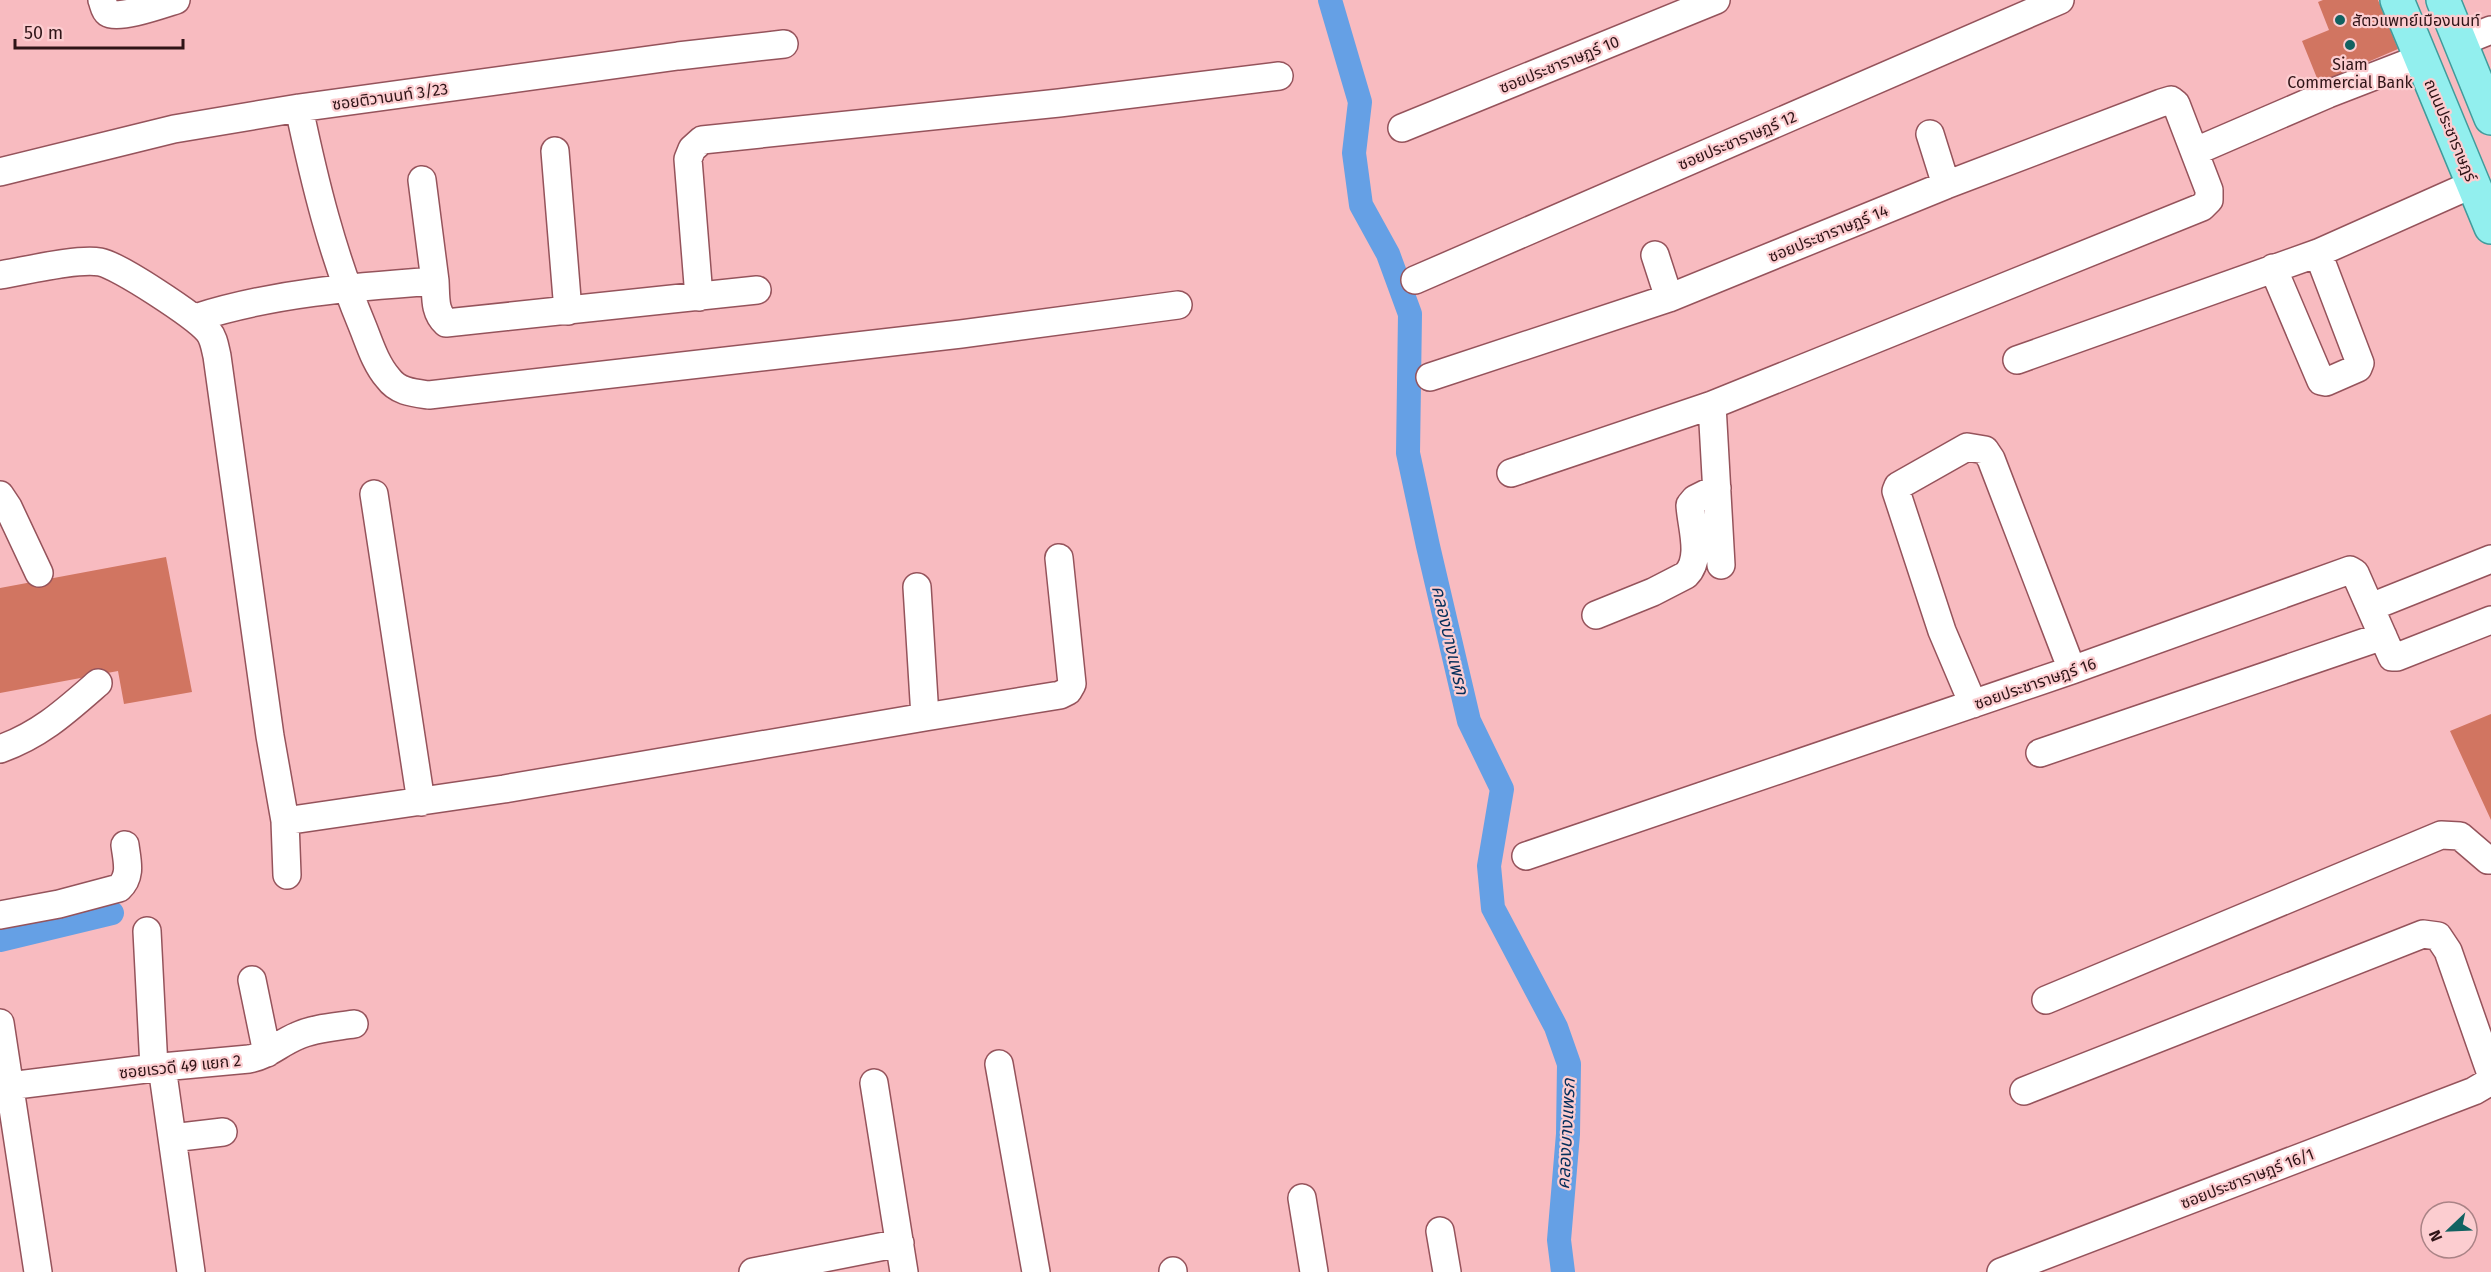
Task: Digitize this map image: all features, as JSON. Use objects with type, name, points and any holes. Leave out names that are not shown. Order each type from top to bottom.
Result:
[{"type":"main road","name":"ถนนประชาราษฎร์","points":[[2397,0],[2491,227]]},
{"type":"main road","points":[[2443,0],[2491,118]]},
{"type":"street","points":[[102,0],[105,11],[111,15],[121,15],[176,0]]},
{"type":"street","name":"ซอยประชาราษฏร์ 10","points":[[1402,128],[1716,0]]},
{"type":"street","name":"ซอยประชาราษฏร์ 12","points":[[1415,280],[2060,0]]},
{"type":"street","points":[[2461,42],[2491,30]]},
{"type":"street","name":"ซอยติวานนท์ 3/23","points":[[0,172],[174,129],[299,108],[678,56],[784,44]]},
{"type":"street","points":[[2196,151],[2328,94],[2421,58]]},
{"type":"street","points":[[699,297],[688,159],[692,149],[702,140],[1059,103],[1279,76]]},
{"type":"street","name":"ซอยประชาราษฏร์ 14","points":[[1430,377],[1669,298],[1947,185],[2171,100],[2176,104],[2196,151],[2209,190],[2209,200],[2202,207],[1712,405]]},
{"type":"street","points":[[299,108],[319,200],[346,288],[378,364],[388,380],[404,391],[429,395],[961,334],[1178,305]]},
{"type":"street","points":[[1930,134],[1947,185]]},
{"type":"street","points":[[555,151],[568,311]]},
{"type":"street","points":[[422,180],[437,309],[440,318],[446,324],[757,290]]},
{"type":"street","points":[[2017,360],[2318,253],[2473,184]]},
{"type":"street","points":[[2273,268],[2321,381],[2326,382],[2358,368],[2360,363],[2318,253]]},
{"type":"street","points":[[1655,255],[1669,298]]},
{"type":"street","points":[[0,275],[86,261],[102,262],[162,296],[195,318],[210,333],[218,356],[270,736],[285,821],[287,875]]},
{"type":"street","points":[[195,318],[262,300],[346,288],[435,281]]},
{"type":"street","points":[[1511,473],[1712,405],[1721,565]]},
{"type":"street","points":[[1973,704],[1942,631],[1896,491],[1898,486],[1967,447],[1985,450],[1991,459],[2072,670]]},
{"type":"street","points":[[1596,615],[1653,592],[1690,571],[1695,554],[1690,505],[1695,499],[1717,488]]},
{"type":"street","points":[[374,494],[421,802]]},
{"type":"street","points":[[0,495],[39,573]]},
{"type":"street","points":[[285,821],[421,802],[1060,695],[1068,691],[1072,684],[1059,558]]},
{"type":"street","points":[[2371,608],[2491,559]]},
{"type":"street","name":"ซอยประชาราษฎร์ 16","points":[[1526,856],[2072,670],[2350,570],[2355,573],[2391,656],[2397,657],[2491,620]]},
{"type":"street","points":[[917,586],[925,717]]},
{"type":"street","points":[[2040,753],[2383,636]]},
{"type":"street","points":[[0,749],[29,738],[57,719],[98,683]]},
{"type":"street","points":[[2046,1000],[2441,835],[2460,837],[2491,860]]},
{"type":"street","points":[[0,915],[76,900],[119,888],[126,882],[128,874],[126,845]]},
{"type":"street","points":[[147,931],[158,1067],[172,1138],[191,1272]]},
{"type":"street","points":[[2024,1091],[2423,934],[2438,936],[2448,951],[2491,1074]]},
{"type":"street","points":[[252,980],[267,1053]]},
{"type":"street","points":[[0,1023],[4,1086],[38,1272]]},
{"type":"street","name":"ซอยเรวดี 49 แยก 2","points":[[4,1086],[158,1067],[249,1059],[267,1053],[306,1032],[354,1024]]},
{"type":"street","points":[[999,1064],[1036,1272]]},
{"type":"street","name":"ซอยประชาราษฎร์ 16/1","points":[[2001,1272],[2474,1091],[2491,1081]]},
{"type":"street","points":[[874,1083],[904,1272]]},
{"type":"street","points":[[172,1138],[223,1132]]},
{"type":"street","points":[[1302,1198],[1314,1272]]},
{"type":"street","points":[[1440,1231],[1447,1272]]},
{"type":"street","points":[[753,1272],[900,1243]]},
{"type":"building","name":"Siam Commercial Bank","points":[[2323,0],[2378,0],[2398,49],[2319,83],[2302,41],[2329,30],[2318,2]]},
{"type":"building","points":[[166,557],[192,692],[124,704],[118,671],[0,693],[0,588]]},
{"type":"building","points":[[2491,714],[2491,820],[2450,731]]},
{"type":"waterway","name":"คลองบางแพรก","points":[[1330,0],[1360,102],[1354,153],[1361,205],[1388,254],[1410,314],[1408,453],[1428,546],[1469,721],[1502,789],[1489,866],[1493,908],[1556,1027],[1569,1064],[1568,1134],[1559,1240],[1563,1272]]},
{"type":"waterway","points":[[0,940],[112,913]]},
{"type":"place","name":"สัตวแพทย์เมืองนนท์","points":[[2340,20]]},
{"type":"place","name":"Siam Commercial Bank","points":[[2350,45]]}]
